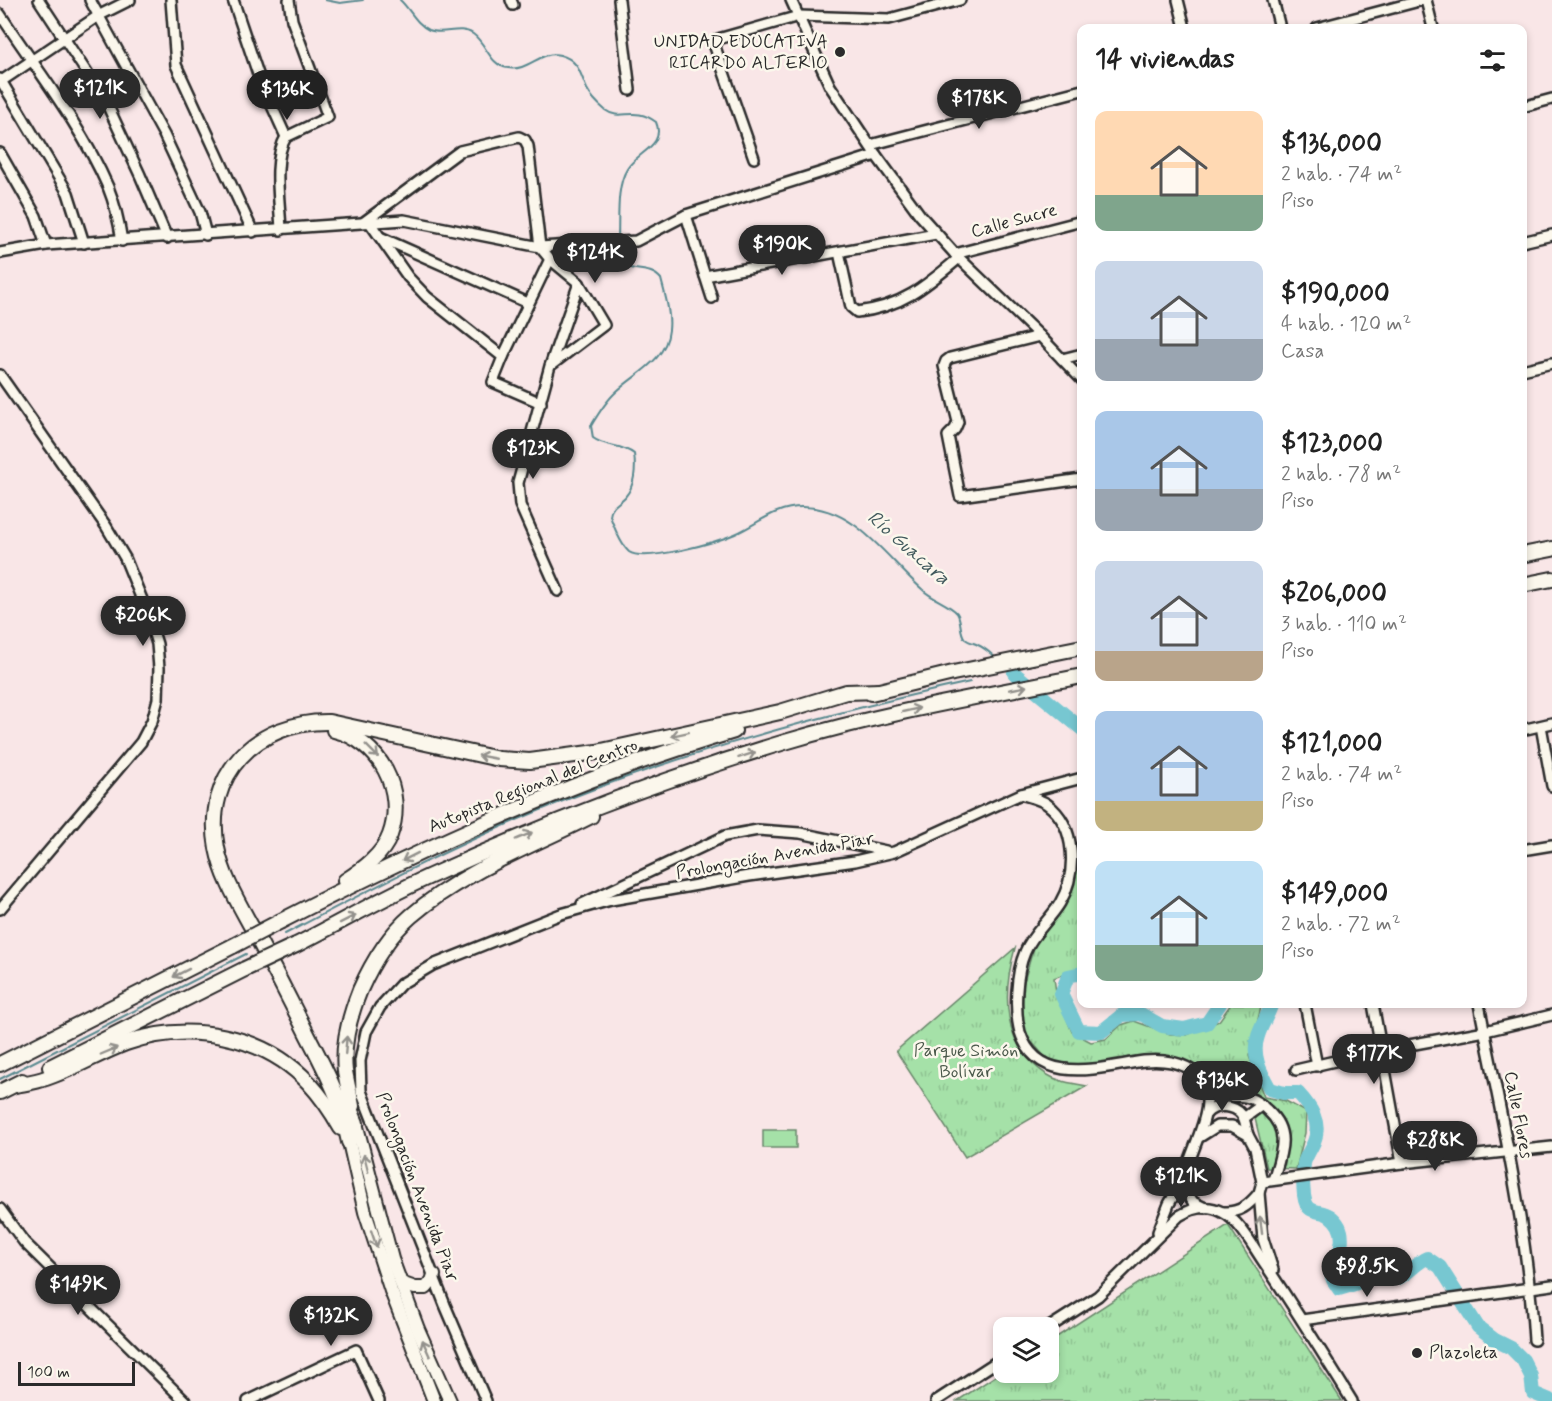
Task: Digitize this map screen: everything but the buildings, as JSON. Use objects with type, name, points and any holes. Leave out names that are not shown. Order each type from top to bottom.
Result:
[{"type":"highway","points":[[1527,554],[1552,549]]},
{"type":"highway","points":[[1527,584],[1552,579]]},
{"type":"highway","name":"Autopista Regional del Centro","points":[[0,1064],[436,844],[517,808],[698,742],[788,715],[953,674],[1077,648]]},
{"type":"highway","points":[[0,1092],[435,874],[578,813],[786,742],[961,699],[1077,676]]},
{"type":"highway","points":[[349,1142],[339,1101],[316,1051],[234,892],[221,864],[217,848],[216,807],[219,793],[231,769],[253,745],[283,728],[314,722],[329,722],[500,759],[530,761],[563,758],[758,717],[846,692],[880,691]]},
{"type":"highway","points":[[281,921],[358,872],[379,853],[390,836],[394,814],[393,796],[386,770],[368,747],[343,732],[316,727],[298,729],[266,742],[250,753],[239,767],[226,797],[222,816],[227,853],[233,872],[333,1069],[356,1123]]},
{"type":"highway","points":[[356,1123],[345,1070],[346,1043],[352,1009],[367,975],[387,942],[400,927],[412,915],[453,886],[496,863],[598,813],[708,767]]},
{"type":"highway","points":[[15,1085],[45,1079],[127,1043],[155,1035],[191,1031],[219,1034],[264,1050],[309,1082],[329,1108],[349,1142]]},
{"type":"main road","points":[[356,1123],[392,1259],[418,1329],[450,1401]]},
{"type":"main road","points":[[349,1142],[364,1212],[391,1291],[434,1401]]},
{"type":"main road","points":[[401,1283],[415,1288],[426,1288],[434,1275]]},
{"type":"street","points":[[39,0],[106,102],[166,238]]},
{"type":"street","points":[[90,0],[168,145],[200,212],[206,235]]},
{"type":"street","points":[[84,243],[68,193],[0,81],[98,15],[130,0]]},
{"type":"street","points":[[171,0],[176,65],[253,231]]},
{"type":"street","points":[[232,0],[259,77],[286,136]]},
{"type":"street","points":[[281,230],[278,171],[283,142],[286,136],[328,117],[292,20],[289,0]]},
{"type":"street","points":[[619,0],[630,90]]},
{"type":"street","points":[[791,0],[830,86],[876,155],[936,234],[1077,374]]},
{"type":"street","points":[[754,158],[715,47],[718,39],[799,16],[889,19],[960,0]]},
{"type":"street","points":[[1178,0],[1184,24]]},
{"type":"street","points":[[1273,0],[1279,24]]},
{"type":"street","points":[[1332,24],[1424,0],[1431,24]]},
{"type":"street","points":[[0,14],[75,126],[108,187],[117,214],[122,241]]},
{"type":"street","points":[[870,145],[1077,91]]},
{"type":"street","points":[[1527,106],[1552,99]]},
{"type":"street","points":[[366,223],[460,151],[519,137],[525,140],[528,146],[540,247],[579,283],[604,325],[550,366]]},
{"type":"street","points":[[0,153],[36,216],[46,245]]},
{"type":"street","points":[[0,241],[3,252],[46,245],[404,220],[540,247],[636,241],[686,215],[876,155]]},
{"type":"street","points":[[686,215],[712,298]]},
{"type":"street","name":"Calle Sucre","points":[[957,256],[1077,222]]},
{"type":"street","points":[[366,223],[408,277],[427,297],[502,357]]},
{"type":"street","points":[[705,276],[936,234]]},
{"type":"street","points":[[1527,241],[1552,235]]},
{"type":"street","points":[[378,236],[528,303]]},
{"type":"street","points":[[839,252],[851,307],[857,312],[895,304],[909,297],[928,285],[957,256]]},
{"type":"street","points":[[541,403],[493,382],[502,357],[550,258]]},
{"type":"street","points":[[558,591],[520,505],[518,483],[550,366],[579,283]]},
{"type":"street","points":[[1040,336],[950,358],[946,361],[944,366],[958,422],[956,429],[948,436],[960,496],[1077,480]]},
{"type":"street","points":[[1062,358],[1077,355]]},
{"type":"street","points":[[1527,369],[1552,363]]},
{"type":"street","points":[[0,375],[106,526],[125,558],[157,644],[159,668],[158,699],[152,721],[141,742],[0,909]]},
{"type":"street","points":[[1527,729],[1552,723]]},
{"type":"street","points":[[1541,726],[1552,786]]},
{"type":"street","name":"Prolongación Avenida Piar","points":[[486,1401],[362,1091],[360,1061],[366,1032],[380,1006],[401,984],[433,965],[561,914],[725,836],[758,830],[800,833],[894,852],[1021,794],[1077,779]]},
{"type":"street","points":[[1045,802],[1047,794],[1055,786]]},
{"type":"street","points":[[1021,794],[1045,802],[1058,814],[1069,837],[1071,866],[1066,892],[1026,950],[1019,969],[1017,993],[1020,1031],[1026,1044],[1038,1059],[1056,1068],[1080,1071],[1145,1061],[1175,1061],[1194,1071],[1200,1078],[1207,1096],[1206,1114],[1198,1138],[1181,1183],[1169,1204],[1156,1237]]},
{"type":"street","points":[[1527,849],[1552,845]]},
{"type":"street","name":"Prolongación Avenida Piar","points":[[561,914],[611,900],[749,876],[855,861],[888,852]]},
{"type":"street","points":[[1306,1008],[1317,1066]]},
{"type":"street","points":[[1373,1008],[1402,1163]]},
{"type":"street","name":"Calle Flores","points":[[1480,1008],[1509,1151],[1531,1287],[1534,1340]]},
{"type":"street","points":[[1296,1070],[1382,1050],[1552,1016]]},
{"type":"street","points":[[1207,1096],[1249,1098],[1262,1105],[1278,1120],[1282,1134],[1282,1149],[1276,1180]]},
{"type":"street","points":[[1244,1118],[1262,1105]]},
{"type":"street","points":[[1206,1114],[1214,1108],[1223,1107],[1236,1110],[1244,1118],[1248,1135],[1255,1148],[1262,1182],[1259,1192],[1263,1239],[1277,1281]]},
{"type":"street","points":[[1198,1138],[1224,1125],[1232,1126],[1248,1135]]},
{"type":"street","points":[[1262,1182],[1402,1163],[1552,1147]]},
{"type":"street","points":[[1181,1183],[1193,1202],[1223,1212],[1233,1212],[1248,1205],[1259,1192]]},
{"type":"street","points":[[1059,1321],[1098,1296],[1179,1216],[1196,1209],[1206,1208]]},
{"type":"street","points":[[0,1209],[24,1242],[185,1401]]},
{"type":"street","points":[[1223,1212],[1238,1225],[1277,1281],[1352,1401]]},
{"type":"street","points":[[1302,1320],[1552,1285]]},
{"type":"street","points":[[248,1401],[356,1350],[379,1401]]},
{"type":"street","points":[[936,1401],[993,1364]]},
{"type":"green space","name":"Parque Simón Bolívar","points":[[1077,855],[1077,969],[1054,978],[1056,992],[1072,1032],[1091,1042],[1106,1039],[1121,1025],[1134,1021],[1170,1034],[1187,1035],[1219,1021],[1228,1008],[1261,1008],[1249,1056],[1264,1097],[1286,1101],[1306,1112],[1305,1133],[1296,1169],[1267,1168],[1252,1106],[1214,1073],[1176,1058],[1136,1058],[1072,1066],[1046,1058],[1022,1031],[1023,985],[1032,953],[1040,933],[1063,905]]},
{"type":"green space","name":"Parque Simón Bolívar","points":[[1015,948],[1007,1001],[1013,1034],[1021,1049],[1046,1074],[1066,1082],[1087,1086],[965,1157],[896,1051]]},
{"type":"green space","points":[[763,1130],[796,1130],[796,1148],[763,1148]]},
{"type":"green space","points":[[1228,1225],[1342,1401],[957,1401],[993,1378],[993,1383],[1059,1383],[1059,1335]]},
{"type":"waterway","name":"Río Guacara","points":[[325,0],[340,3],[363,0]]},
{"type":"waterway","name":"Río Guacara","points":[[400,0],[420,24],[429,30],[434,32],[462,30],[473,34],[492,59],[502,66],[522,67],[553,54],[566,57],[575,64],[589,92],[605,110],[617,115],[641,115],[656,122],[658,130],[654,143],[632,163],[623,176],[619,202],[618,238]]},
{"type":"waterway","name":"Río Guacara","points":[[618,244],[622,263],[633,269],[647,271],[661,279],[669,317],[667,341],[662,350],[649,366],[612,396],[591,426],[593,438],[634,454],[635,471],[631,488],[625,497],[613,507],[610,516],[626,549],[637,555],[681,550],[735,534],[767,516],[784,510],[802,507],[821,509],[838,515],[869,536],[923,590],[957,613],[965,639],[996,658]]},
{"type":"waterway","name":"Río Guacara","points":[[1007,668],[1014,673]]},
{"type":"waterway","name":"Río Guacara","points":[[1014,673],[1077,725]]},
{"type":"waterway","points":[[285,934],[460,845],[568,799],[716,747],[817,719],[970,682]]},
{"type":"waterway","points":[[0,1079],[246,954]]},
{"type":"waterway","name":"Río Guacara","points":[[1077,974],[1068,976],[1061,994],[1079,1031],[1101,1032],[1122,1015],[1141,1014],[1162,1026],[1184,1029],[1207,1023],[1217,1008]]},
{"type":"waterway","name":"Río Guacara","points":[[1270,1008],[1259,1032],[1256,1057],[1270,1089],[1284,1093],[1298,1093],[1314,1116],[1317,1128],[1314,1142],[1304,1163],[1304,1195],[1311,1209],[1330,1216],[1340,1228],[1342,1242],[1338,1256],[1330,1269],[1339,1289],[1364,1280],[1380,1260],[1389,1263],[1398,1278],[1427,1258],[1440,1267],[1478,1327],[1495,1340],[1511,1348],[1523,1360],[1531,1376],[1533,1393],[1552,1401]]},
{"type":"place","name":"UNIDAD EDUCATIVA RICARDO ALTERIO","points":[[840,52]]},
{"type":"place","name":"Plazoleta","points":[[1417,1353]]}]
